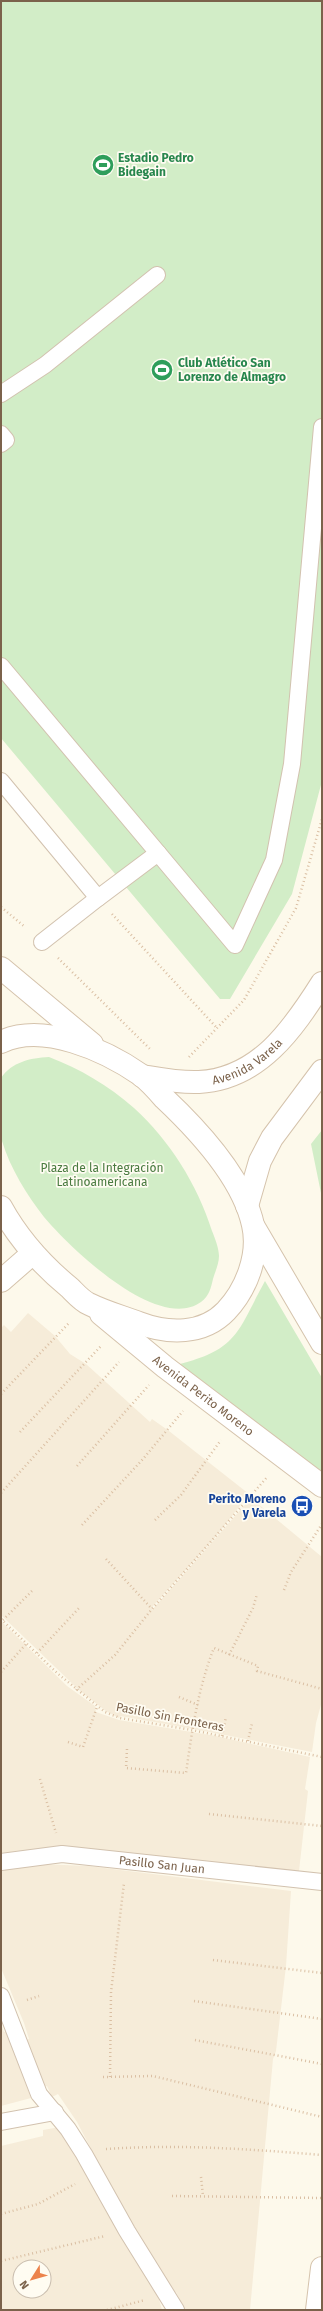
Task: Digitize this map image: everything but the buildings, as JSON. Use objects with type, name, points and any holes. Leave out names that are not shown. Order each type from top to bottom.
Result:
[{"type":"main road","points":[[1,968],[102,1053]]},
{"type":"main road","name":"Avenida Varela","points":[[142,1076],[173,1081],[200,1082],[242,1072],[276,1046],[305,1009],[322,983]]},
{"type":"main road","points":[[1,1042],[15,1035],[33,1034],[58,1037],[102,1053],[142,1076],[186,1118],[218,1155],[247,1206],[254,1227],[322,1343]]},
{"type":"main road","points":[[247,1206],[260,1161],[272,1138],[322,1071]]},
{"type":"main road","name":"Avenida Perito Moreno","points":[[1,1207],[10,1223],[33,1254],[53,1274],[165,1367],[322,1486]]},
{"type":"main road","points":[[88,1303],[154,1328],[174,1331],[195,1329],[209,1324],[222,1315],[234,1302],[244,1287],[253,1261],[254,1227]]},
{"type":"main road","points":[[1,1281],[33,1254]]},
{"type":"main road","points":[[317,2310],[322,2268]]},
{"type":"lane","points":[[1,394],[45,365],[158,275]]},
{"type":"lane","points":[[1,666],[235,945],[274,860],[292,764],[322,427]]},
{"type":"lane","points":[[1,434],[6,440],[1,444]]},
{"type":"lane","points":[[1,780],[98,898]]},
{"type":"lane","points":[[42,942],[158,852]]},
{"type":"lane","name":"Pasillo San Juan","points":[[1,1862],[62,1854],[322,1882]]},
{"type":"lane","points":[[1,1996],[39,2094],[55,2112],[84,2154],[127,2231],[146,2259],[165,2294],[176,2310]]},
{"type":"lane","points":[[1,2122],[55,2112]]},
{"type":"path","points":[[187,1058],[244,1000],[296,908],[322,819]]},
{"type":"path","points":[[98,898],[216,1027]]},
{"type":"path","points":[[1,907],[42,942],[156,1055]]},
{"type":"path","points":[[1,1394],[88,1303]]},
{"type":"path","points":[[20,1432],[118,1328]]},
{"type":"path","points":[[1,1493],[136,1343]]},
{"type":"path","points":[[77,1466],[165,1367]]},
{"type":"path","points":[[82,1525],[143,1459],[199,1392]]},
{"type":"path","points":[[155,1520],[181,1495],[235,1420]]},
{"type":"path","points":[[76,1690],[115,1655],[152,1609],[284,1457]]},
{"type":"path","points":[[284,1590],[291,1572],[322,1524]]},
{"type":"path","points":[[106,1559],[152,1609]]},
{"type":"path","points":[[2,1620],[34,1589]]},
{"type":"path","points":[[229,1655],[253,1608],[257,1594]]},
{"type":"path","points":[[37,1653],[80,1607]]},
{"type":"path","name":"Pasillo Sin Fronteras","points":[[2,1620],[76,1690],[97,1707],[120,1718],[192,1730],[322,1757]]},
{"type":"path","points":[[1,1672],[27,1643]]},
{"type":"path","points":[[128,1749],[126,1768],[186,1773],[192,1730],[214,1648],[258,1666],[257,1671],[322,1689]]},
{"type":"path","points":[[178,1697],[198,1705]]},
{"type":"path","points":[[68,1742],[83,1747],[97,1707]]},
{"type":"path","points":[[222,1736],[226,1717]]},
{"type":"path","points":[[248,1741],[252,1722]]},
{"type":"path","points":[[40,1779],[62,1854]]},
{"type":"path","points":[[209,1814],[322,1826]]},
{"type":"path","points":[[110,2077],[110,1992],[127,1861]]},
{"type":"path","points":[[213,1960],[322,1973]]},
{"type":"path","points":[[194,2001],[322,2019]]},
{"type":"path","points":[[196,2040],[322,2064]]},
{"type":"path","points":[[103,2077],[153,2076],[322,2117]]},
{"type":"path","points":[[84,2154],[102,2149],[153,2145],[212,2146],[322,2155]]},
{"type":"path","points":[[1,2214],[38,2204],[96,2174]]},
{"type":"path","points":[[202,2177],[203,2196]]},
{"type":"path","points":[[172,2196],[322,2198]]},
{"type":"path","points":[[1,2261],[127,2231]]},
{"type":"path","points":[[107,2310],[165,2294]]},
{"type":"shaded area","points":[[28,1313],[55,1336],[70,1354],[86,1364],[150,1422],[152,1419],[169,1431],[249,1494],[214,1539],[153,1606],[152,1610],[251,1498],[322,1557],[322,1701],[316,1723],[312,1752],[194,1729],[120,1716],[119,1718],[106,1711],[79,1690],[1,1615],[1,1328],[4,1325],[11,1332]]},
{"type":"shaded area","points":[[1,1621],[67,1686],[95,1706],[96,1712],[119,1720],[216,1736],[310,1757],[305,1789],[308,1791],[299,1871],[58,1847],[1,1853]]},
{"type":"shaded area","points":[[40,1864],[88,1866],[291,1891],[286,1966],[276,2051],[273,2059],[250,2310],[185,2310],[176,2292],[167,2294],[77,2122],[58,2094],[52,2097],[47,2086],[43,2087],[26,2040],[29,2039],[24,2023],[1,1968],[1,1870]]},
{"type":"shaded area","points":[[1,2024],[4,2032],[7,2031],[31,2098],[1,2106]]},
{"type":"shaded area","points":[[60,2127],[68,2138],[158,2296],[162,2310],[1,2310],[1,2146],[43,2136],[43,2130]]},
{"type":"green space","name":"Club Atlético San Lorenzo de Almagro","points":[[1,1],[322,1],[322,781],[292,894],[230,999],[220,999],[1,738]]},
{"type":"green space","name":"Plaza de la Integración Latinoamericana","points":[[49,1057],[93,1078],[134,1108],[171,1149],[181,1164],[199,1197],[216,1240],[219,1253],[218,1262],[210,1289],[206,1297],[201,1302],[183,1309],[162,1306],[139,1297],[116,1283],[73,1248],[56,1231],[31,1200],[14,1171],[2,1141],[1,1078],[10,1068],[22,1062],[35,1058]]},
{"type":"green space","points":[[322,1130],[322,1198],[311,1144]]},
{"type":"green space","points":[[265,1281],[322,1378],[322,1472],[180,1364],[214,1352],[226,1344],[242,1325]]},
{"type":"place","name":"Estadio Pedro Bidegain","points":[[103,165]]},
{"type":"place","name":"Club Atlético San Lorenzo de Almagro","points":[[162,370]]},
{"type":"place","name":"Perito Moreno y Varela","points":[[302,1506]]}]
